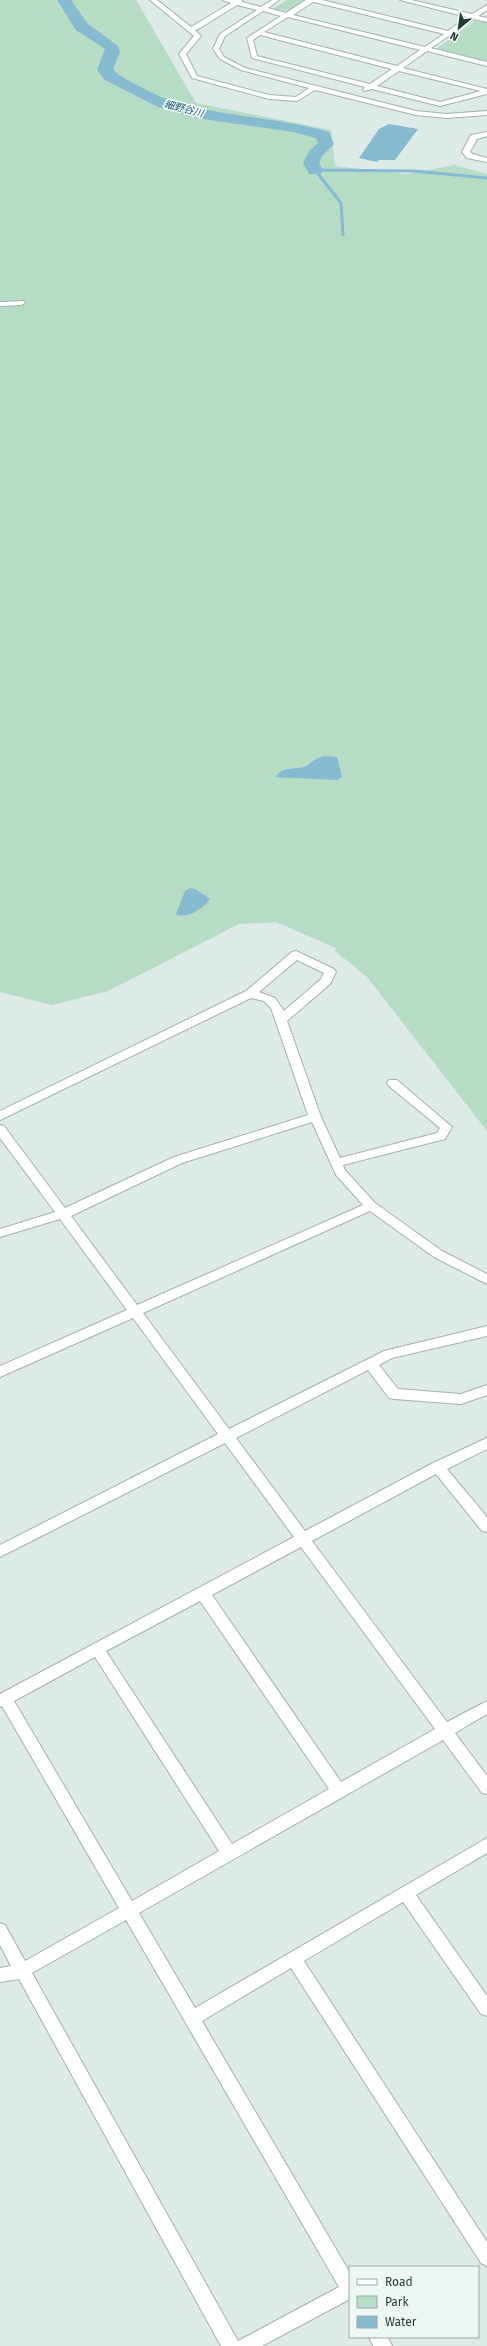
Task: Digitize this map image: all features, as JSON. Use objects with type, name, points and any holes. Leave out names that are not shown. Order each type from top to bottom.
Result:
[{"type":"street","points":[[153,0],[198,36],[182,54],[194,77],[269,97],[297,98],[313,88]]},
{"type":"street","points":[[225,0],[238,1],[262,9],[487,64]]},
{"type":"street","points":[[276,0],[222,35],[216,44],[218,53],[228,62],[242,69],[313,88],[432,116],[461,116],[487,113]]},
{"type":"street","points":[[310,0],[249,39],[254,57],[440,104],[487,92]]},
{"type":"street","points":[[314,0],[450,33]]},
{"type":"street","points":[[403,0],[487,20]]},
{"type":"street","points":[[190,29],[198,27],[238,1]]},
{"type":"street","points":[[354,98],[487,7]]},
{"type":"street","points":[[259,33],[487,92]]},
{"type":"street","points":[[487,134],[474,137],[466,152],[470,156],[487,160]]},
{"type":"street","points":[[0,304],[22,303]]},
{"type":"street","points":[[0,1116],[250,994],[296,955],[330,972],[326,981],[281,1020]]},
{"type":"street","points":[[250,994],[271,999],[277,1006],[314,1117],[340,1172],[371,1206],[438,1254],[487,1279]]},
{"type":"street","points":[[336,1163],[441,1136],[446,1127],[393,1083]]},
{"type":"street","points":[[0,1233],[62,1214],[178,1160],[314,1117]]},
{"type":"street","points":[[0,1129],[487,1788]]},
{"type":"street","points":[[0,1372],[371,1206]]},
{"type":"street","points":[[0,1551],[389,1354],[487,1331]]},
{"type":"street","points":[[370,1363],[394,1394],[461,1400],[487,1390]]},
{"type":"street","points":[[349,2288],[129,1910],[3,1699],[438,1467],[487,1443]]},
{"type":"street","points":[[438,1467],[487,1527]]},
{"type":"street","points":[[202,1592],[339,1790]]},
{"type":"street","points":[[97,1649],[229,1853]]},
{"type":"street","points":[[0,1975],[22,1971],[487,1707]]},
{"type":"street","points":[[192,2018],[487,1845]]},
{"type":"street","points":[[406,1893],[487,2009]]},
{"type":"street","points":[[0,1930],[231,2346]]},
{"type":"street","points":[[294,1959],[487,2257]]},
{"type":"street","points":[[244,2346],[349,2291]]},
{"type":"green space","points":[[0,0],[136,0],[196,103],[331,130],[335,166],[407,174],[455,165],[487,174],[487,1131],[367,977],[335,951],[336,948],[276,922],[239,924],[108,991],[52,1005],[0,992]]},
{"type":"green space","points":[[287,0],[305,0],[288,11],[275,10],[274,8]]},
{"type":"green space","points":[[475,21],[487,22],[487,62],[439,50],[437,48]]},
{"type":"water","points":[[389,124],[418,129],[395,160],[379,160],[377,162],[359,158],[379,129]]},
{"type":"water","points":[[325,756],[337,757],[342,777],[337,780],[275,777],[282,771],[309,765],[316,759]]},
{"type":"water","points":[[190,888],[195,889],[210,899],[204,906],[190,914],[176,914],[185,891]]},
{"type":"waterway","name":"細野谷川","points":[[64,0],[75,20],[88,32],[106,42],[113,49],[106,64],[105,70],[111,77],[164,104],[196,113],[294,127],[323,135],[326,144],[315,154],[311,163],[315,170]]},
{"type":"waterway","points":[[343,235],[341,203],[315,170],[414,171],[487,178]]}]
